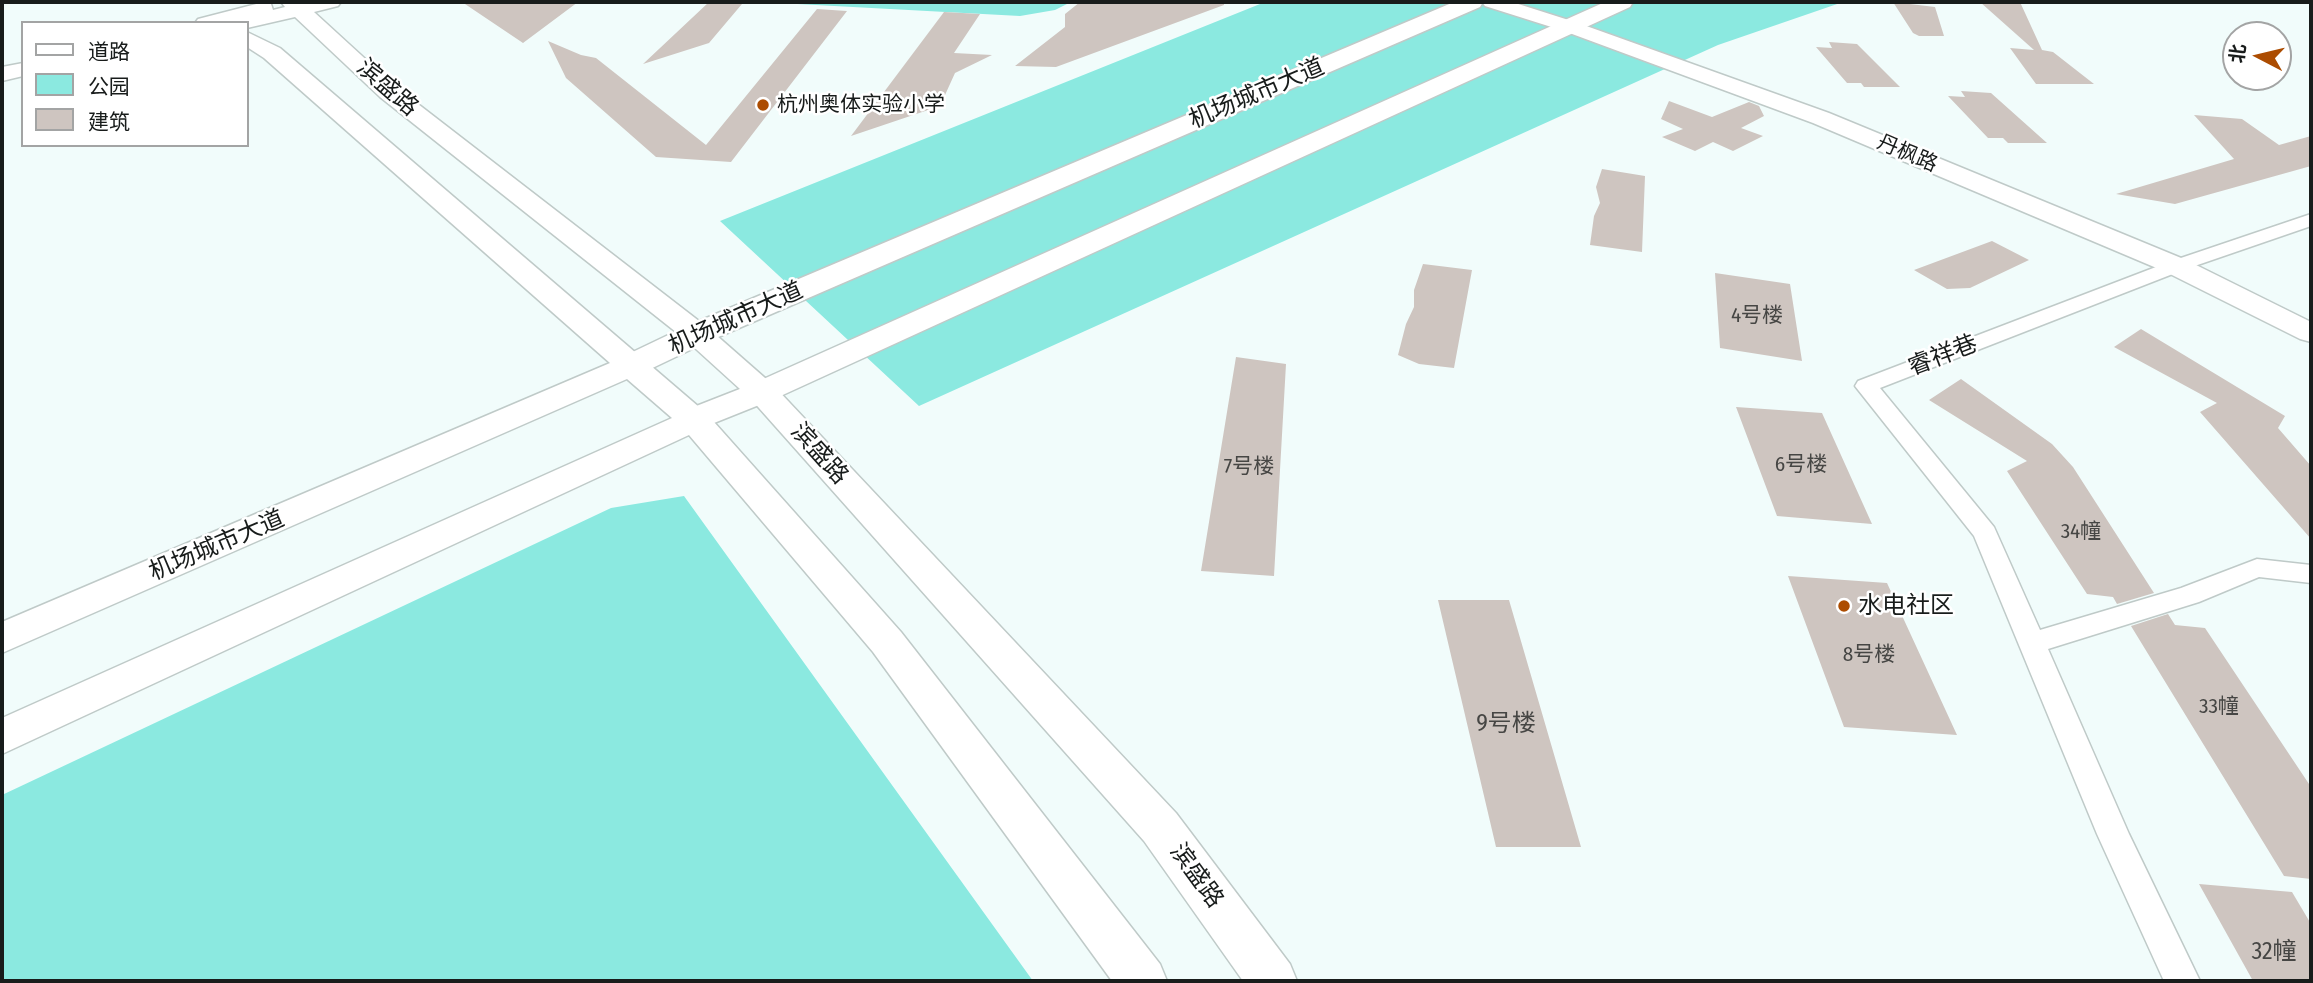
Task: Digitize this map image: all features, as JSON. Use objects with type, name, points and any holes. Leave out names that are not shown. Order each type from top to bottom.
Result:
[{"type":"main road","name":"机场城市大道","points":[[2,638],[630,366],[697,334],[1472,2]]},
{"type":"main road","name":"丹枫路","points":[[1492,2],[1571,27],[1821,117],[2176,266],[2311,333]]},
{"type":"main road","points":[[2,737],[694,420],[762,392],[1622,2]]},
{"type":"main road","name":"滨盛路","points":[[303,4],[388,92],[697,334],[762,392],[1160,827],[1272,981]]},
{"type":"main road","points":[[228,18],[303,4]]},
{"type":"main road","name":"滨盛路","points":[[248,34],[694,420],[887,642],[1142,981]]},
{"type":"main road","points":[[2,74],[21,69]]},
{"type":"main road","points":[[2,82],[21,77]]},
{"type":"street","name":"睿祥巷","points":[[2033,643],[1985,533],[1866,386],[2176,266],[2311,220]]},
{"type":"street","points":[[2182,981],[2113,834],[2033,643],[2190,595],[2257,568],[2311,574]]},
{"type":"green space","points":[[760,2],[1071,2],[1055,10],[1020,16]]},
{"type":"green space","points":[[1265,2],[1843,2],[1718,45],[919,406],[720,221]]},
{"type":"green space","points":[[684,496],[1033,981],[2,981],[2,795],[611,508]]},
{"type":"building","points":[[462,2],[578,2],[523,43]]},
{"type":"building","points":[[709,2],[742,4],[709,43],[643,64]]},
{"type":"building","points":[[1080,2],[1224,2],[1224,5],[1056,67],[1015,66],[1065,27],[1065,14]]},
{"type":"building","points":[[1893,2],[1935,7],[1944,36],[1919,36],[1913,33]]},
{"type":"building","points":[[1980,2],[2020,2],[2042,50],[2053,52],[2094,84],[2036,84],[2010,48],[2034,50]]},
{"type":"building","points":[[817,9],[847,11],[731,162],[656,157],[566,78],[548,41],[581,55],[596,58],[706,145]]},
{"type":"building","points":[[944,12],[980,14],[954,53],[992,55],[955,73],[940,106],[851,136]]},
{"type":"building","points":[[1829,42],[1857,44],[1900,87],[1864,87],[1861,83],[1847,83],[1816,47],[1832,48]]},
{"type":"building","points":[[1961,91],[1991,93],[2047,143],[2008,143],[2003,138],[1988,138],[1948,96],[1965,97]]},
{"type":"building","points":[[1669,101],[1712,117],[1749,102],[1759,106],[1764,116],[1741,128],[1763,136],[1733,151],[1713,142],[1695,151],[1662,137],[1683,129],[1661,119]]},
{"type":"building","points":[[2194,115],[2242,119],[2279,145],[2311,136],[2311,166],[2175,204],[2116,194],[2234,159]]},
{"type":"building","points":[[1602,169],[1645,176],[1642,252],[1590,245],[1594,216],[1600,203],[1596,187]]},
{"type":"building","points":[[1992,241],[2029,260],[1970,288],[1947,289],[1914,270]]},
{"type":"building","points":[[1423,264],[1472,270],[1454,368],[1419,364],[1398,355],[1406,324],[1414,307],[1414,290]]},
{"type":"building","points":[[1715,273],[1790,284],[1802,361],[1720,348]]},
{"type":"building","points":[[2141,329],[2285,416],[2278,428],[2311,466],[2311,539],[2200,412],[2217,403],[2114,347]]},
{"type":"building","points":[[1236,357],[1286,364],[1274,576],[1201,571]]},
{"type":"building","points":[[1961,379],[2052,444],[2073,467],[2154,593],[2117,604],[2113,597],[2087,594],[2007,471],[2027,461],[1929,400]]},
{"type":"building","points":[[1736,407],[1822,413],[1872,524],[1777,516]]},
{"type":"building","points":[[1788,576],[1887,583],[1957,735],[1844,727]]},
{"type":"building","points":[[1438,600],[1509,600],[1581,847],[1496,847]]},
{"type":"building","points":[[2168,614],[2175,625],[2205,628],[2311,787],[2311,879],[2284,876],[2131,626]]},
{"type":"building","points":[[2199,884],[2292,892],[2311,924],[2311,981],[2253,981]]},
{"type":"place","name":"杭州奥体实验小学","points":[[763,105]]},
{"type":"place","name":"水电社区","points":[[1844,606]]}]
